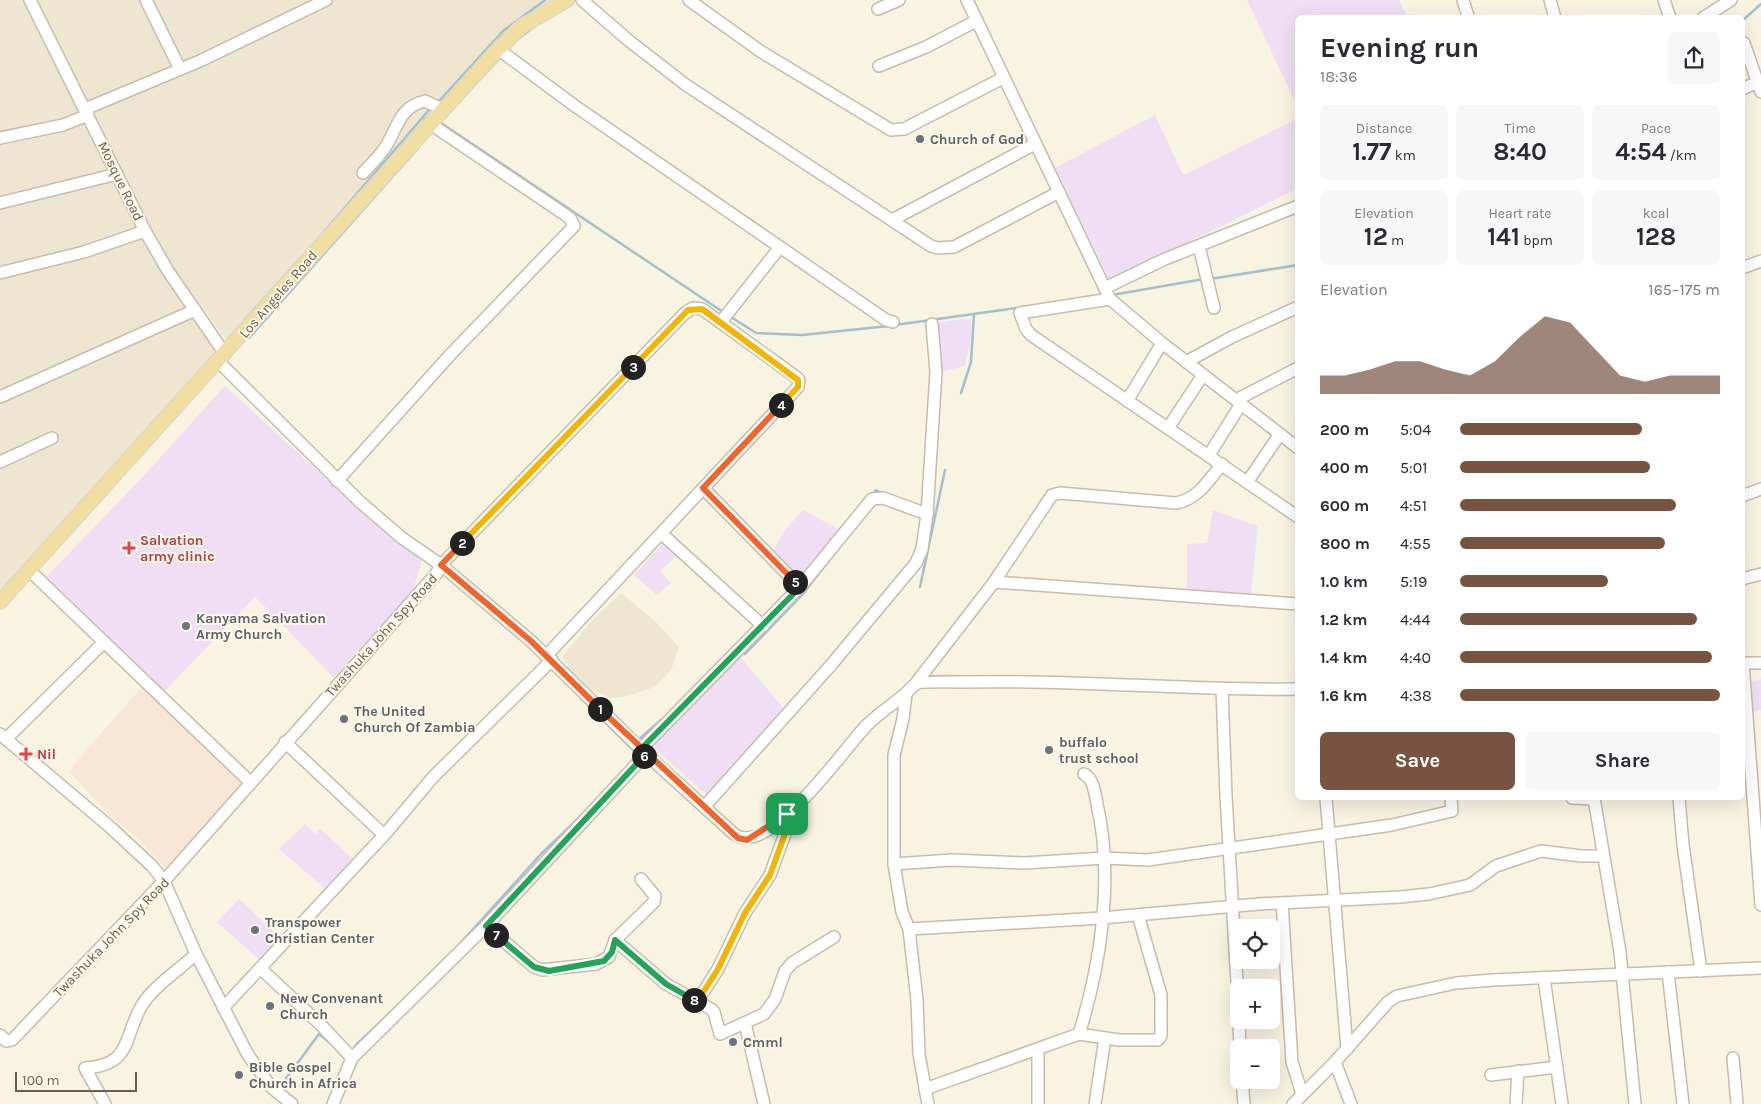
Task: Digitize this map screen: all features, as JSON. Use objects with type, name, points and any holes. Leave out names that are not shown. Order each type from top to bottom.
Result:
[{"type":"main road","name":"Los Angeles Road","points":[[0,602],[498,48],[522,26],[567,0]]},
{"type":"street","name":"Mosque Road","points":[[30,0],[145,231],[222,357],[337,481],[402,538],[441,565],[549,658],[644,752],[734,834],[747,840],[787,814]]},
{"type":"street","points":[[146,0],[180,69]]},
{"type":"street","points":[[0,138],[63,125],[326,0]]},
{"type":"street","points":[[582,0],[628,40],[686,85],[930,246],[954,247],[1058,192]]},
{"type":"street","points":[[689,0],[760,51],[891,130],[904,129],[1003,78]]},
{"type":"street","points":[[878,9],[899,0]]},
{"type":"street","points":[[967,0],[1107,293],[1186,362],[1288,436],[1248,481]]},
{"type":"street","points":[[1463,0],[1468,15]]},
{"type":"street","points":[[1550,0],[1555,15]]},
{"type":"street","points":[[1664,0],[1669,15]]},
{"type":"street","points":[[1708,15],[1729,1]]},
{"type":"street","points":[[880,66],[976,21]]},
{"type":"street","points":[[1745,46],[1759,87],[1745,89]]},
{"type":"street","points":[[498,48],[574,106],[886,320],[893,322]]},
{"type":"street","points":[[363,173],[387,145],[399,117],[425,101],[442,109]]},
{"type":"street","points":[[337,481],[450,355],[574,226],[570,218],[429,123]]},
{"type":"street","points":[[892,220],[1035,144]]},
{"type":"street","points":[[0,204],[117,174]]},
{"type":"street","points":[[1295,207],[1166,258],[1107,293],[1020,313],[1026,329],[1031,335],[1248,481],[1295,515]]},
{"type":"street","points":[[0,273],[84,252],[145,231]]},
{"type":"street","points":[[1199,246],[1214,308]]},
{"type":"street","points":[[722,322],[780,247]]},
{"type":"street","points":[[1745,267],[1761,262]]},
{"type":"street","points":[[1186,362],[1232,337],[1295,307]]},
{"type":"street","name":"Twashuka John Spy Road","points":[[0,1035],[9,1042],[28,1024],[164,881],[285,742],[436,574],[441,565],[685,313],[693,308],[702,309],[722,322],[796,378],[799,383],[703,488]]},
{"type":"street","points":[[0,397],[195,310]]},
{"type":"street","points":[[704,807],[831,665],[916,563],[922,549],[927,514],[936,372],[932,324]]},
{"type":"street","points":[[1127,401],[1162,343]]},
{"type":"street","points":[[1209,455],[1239,402],[1295,370]]},
{"type":"street","points":[[1168,428],[1203,375]]},
{"type":"street","points":[[0,462],[52,438]]},
{"type":"street","points":[[697,1002],[718,969],[745,913],[770,875],[786,831],[787,814],[824,777],[866,725],[906,694],[916,683],[994,582],[1052,495],[1060,493],[1176,503],[1184,502],[1200,491],[1222,464]]},
{"type":"street","points":[[223,1008],[384,835],[434,776],[549,658],[703,488],[800,587]]},
{"type":"street","points":[[1745,495],[1761,489]]},
{"type":"street","points":[[333,1104],[352,1058],[486,926],[644,752],[800,587],[872,499],[883,498],[927,514]]},
{"type":"street","points":[[662,534],[763,626]]},
{"type":"street","points":[[29,570],[250,782]]},
{"type":"street","points":[[1745,579],[1761,574]]},
{"type":"street","points":[[994,582],[1295,604]]},
{"type":"street","points":[[104,642],[3,736],[110,827],[152,866],[164,881],[196,954],[223,1008],[259,1072],[271,1088],[292,1104]]},
{"type":"street","points":[[1745,663],[1761,663]]},
{"type":"street","points":[[916,683],[1041,681],[1222,689],[1295,689]]},
{"type":"street","points":[[1222,689],[1237,979]]},
{"type":"street","points":[[1745,690],[1761,905]]},
{"type":"street","points":[[906,694],[903,719],[894,755],[894,864],[902,912],[909,930],[917,1000],[919,1054],[928,1104]]},
{"type":"street","points":[[285,742],[384,835]]},
{"type":"street","points":[[1079,1034],[1090,994],[1106,898],[1105,858],[1093,788],[1090,779],[1084,774]]},
{"type":"street","points":[[1326,800],[1327,835],[1347,1049]]},
{"type":"street","points":[[894,864],[968,860],[1030,863],[1105,858],[1148,860],[1327,835],[1450,812],[1453,808],[1451,800]]},
{"type":"street","points":[[1594,800],[1617,932],[1635,1104]]},
{"type":"street","points":[[1679,800],[1701,970]]},
{"type":"street","points":[[909,930],[1102,918],[1232,906],[1429,894],[1470,885],[1496,866],[1541,852],[1603,856]]},
{"type":"street","points":[[486,926],[534,967],[542,970],[604,961],[612,952],[615,940],[655,899],[641,879]]},
{"type":"street","points":[[1282,903],[1292,1062],[1302,1094]]},
{"type":"street","points":[[925,1089],[1079,1034],[1154,1041],[1161,1036],[1161,995],[1138,915]]},
{"type":"street","points":[[615,940],[666,984],[714,1012],[720,1034],[764,1014],[770,1007],[785,971],[792,963],[834,936]]},
{"type":"street","points":[[104,1104],[84,1068],[106,1065],[123,1051],[129,1042],[142,1005],[158,987],[196,954]]},
{"type":"street","points":[[260,968],[322,1026],[352,1058]]},
{"type":"street","points":[[1293,1104],[1335,1062],[1388,1002],[1397,996],[1456,983],[1761,968]]},
{"type":"street","points":[[1668,972],[1683,1104]]},
{"type":"street","points":[[1544,978],[1562,1104]]},
{"type":"street","points":[[745,1023],[764,1104]]},
{"type":"street","points":[[1095,1104],[1106,1038]]},
{"type":"street","points":[[1038,1049],[1038,1104]]},
{"type":"street","points":[[1733,1058],[1737,1104]]},
{"type":"street","points":[[1335,1062],[1351,1104]]},
{"type":"street","points":[[1491,1074],[1557,1067]]},
{"type":"street","points":[[1516,1104],[1518,1071]]},
{"type":"street","points":[[1243,1089],[1244,1104]]},
{"type":"shaded area","points":[[0,0],[24,0],[145,243],[216,354],[0,593]]},
{"type":"shaded area","points":[[38,0],[554,0],[502,60],[458,102],[228,343],[161,250],[98,129]]},
{"type":"shaded area","points":[[1247,0],[1399,0],[1406,15],[1295,15],[1295,102]]},
{"type":"shaded area","points":[[1155,115],[1183,175],[1295,120],[1295,190],[1110,281],[1055,168]]},
{"type":"shaded area","points":[[962,319],[970,320],[972,334],[965,366],[940,372],[934,323]]},
{"type":"shaded area","points":[[225,386],[354,504],[422,560],[413,591],[334,678],[255,597],[164,692],[45,578],[138,482]]},
{"type":"shaded area","points":[[803,510],[842,531],[797,580],[772,553],[785,530]]},
{"type":"shaded area","points":[[1213,510],[1258,526],[1251,595],[1187,592],[1187,544],[1207,543]]},
{"type":"shaded area","points":[[667,539],[681,552],[660,571],[671,583],[657,595],[634,575]]},
{"type":"shaded area","points":[[621,593],[655,621],[679,647],[671,670],[655,687],[627,696],[611,698],[590,689],[565,662],[563,656],[594,618]]},
{"type":"shaded area","points":[[737,653],[791,717],[709,797],[649,743]]},
{"type":"shaded area","points":[[1761,679],[1761,710],[1753,712],[1748,683]]},
{"type":"shaded area","points":[[142,687],[147,689],[247,783],[167,870],[138,838],[108,814],[70,772],[77,761]]},
{"type":"shaded area","points":[[305,824],[315,834],[320,829],[356,862],[328,891],[279,849]]},
{"type":"shaded area","points":[[239,899],[282,939],[262,962],[217,922]]},
{"type":"waterway","points":[[440,100],[503,31],[545,0]]},
{"type":"waterway","points":[[1745,18],[1761,4]]},
{"type":"waterway","points":[[518,39],[535,26]]},
{"type":"waterway","points":[[441,122],[501,56]]},
{"type":"waterway","points":[[317,240],[429,110]]},
{"type":"waterway","points":[[441,123],[723,312]]},
{"type":"waterway","points":[[249,338],[419,147]]},
{"type":"waterway","points":[[244,321],[297,262]]},
{"type":"waterway","points":[[1210,279],[1295,265]]},
{"type":"waterway","points":[[1112,295],[1204,279]]},
{"type":"waterway","points":[[895,325],[1030,306]]},
{"type":"waterway","points":[[961,393],[971,362],[974,314]]},
{"type":"waterway","points":[[731,317],[756,333],[802,335],[889,326]]},
{"type":"waterway","points":[[920,587],[945,470]]},
{"type":"waterway","points":[[872,495],[876,490],[884,494]]},
{"type":"waterway","points":[[745,654],[803,594],[829,560]]},
{"type":"waterway","points":[[567,668],[575,676]]},
{"type":"waterway","points":[[579,696],[638,755]]},
{"type":"waterway","points":[[638,740],[662,719]]},
{"type":"waterway","points":[[456,948],[541,854],[581,816]]},
{"type":"waterway","points":[[355,1046],[397,1006]]},
{"type":"waterway","points":[[282,1084],[319,1034],[330,1043]]},
{"type":"place","name":"Church of God","points":[[920,139]]},
{"type":"place","name":"Salvation army clinic","points":[[129,548]]},
{"type":"place","name":"Kanyama Salvation Army Church","points":[[186,626]]},
{"type":"place","name":"The United Church Of Zambia","points":[[344,719]]},
{"type":"place","name":"buffalo trust school","points":[[1049,750]]},
{"type":"place","name":"Nil","points":[[26,754]]},
{"type":"place","name":"Transpower Christian Center","points":[[255,930]]},
{"type":"place","name":"New Convenant Church","points":[[270,1006]]},
{"type":"place","name":"Cmml","points":[[733,1042]]},
{"type":"place","name":"Bible Gospel Church in Africa","points":[[239,1075]]},
{"type":"route","points":[[787,814],[780,821],[747,840],[738,838],[646,754],[531,641],[441,565],[685,313],[693,308],[702,309],[722,322],[798,380],[798,387],[703,488],[800,587],[641,749],[646,754],[486,926],[534,967],[549,971],[596,964],[604,961],[610,956],[615,940],[666,984],[697,1002],[718,969],[745,913],[770,875],[786,831],[787,814]]}]
